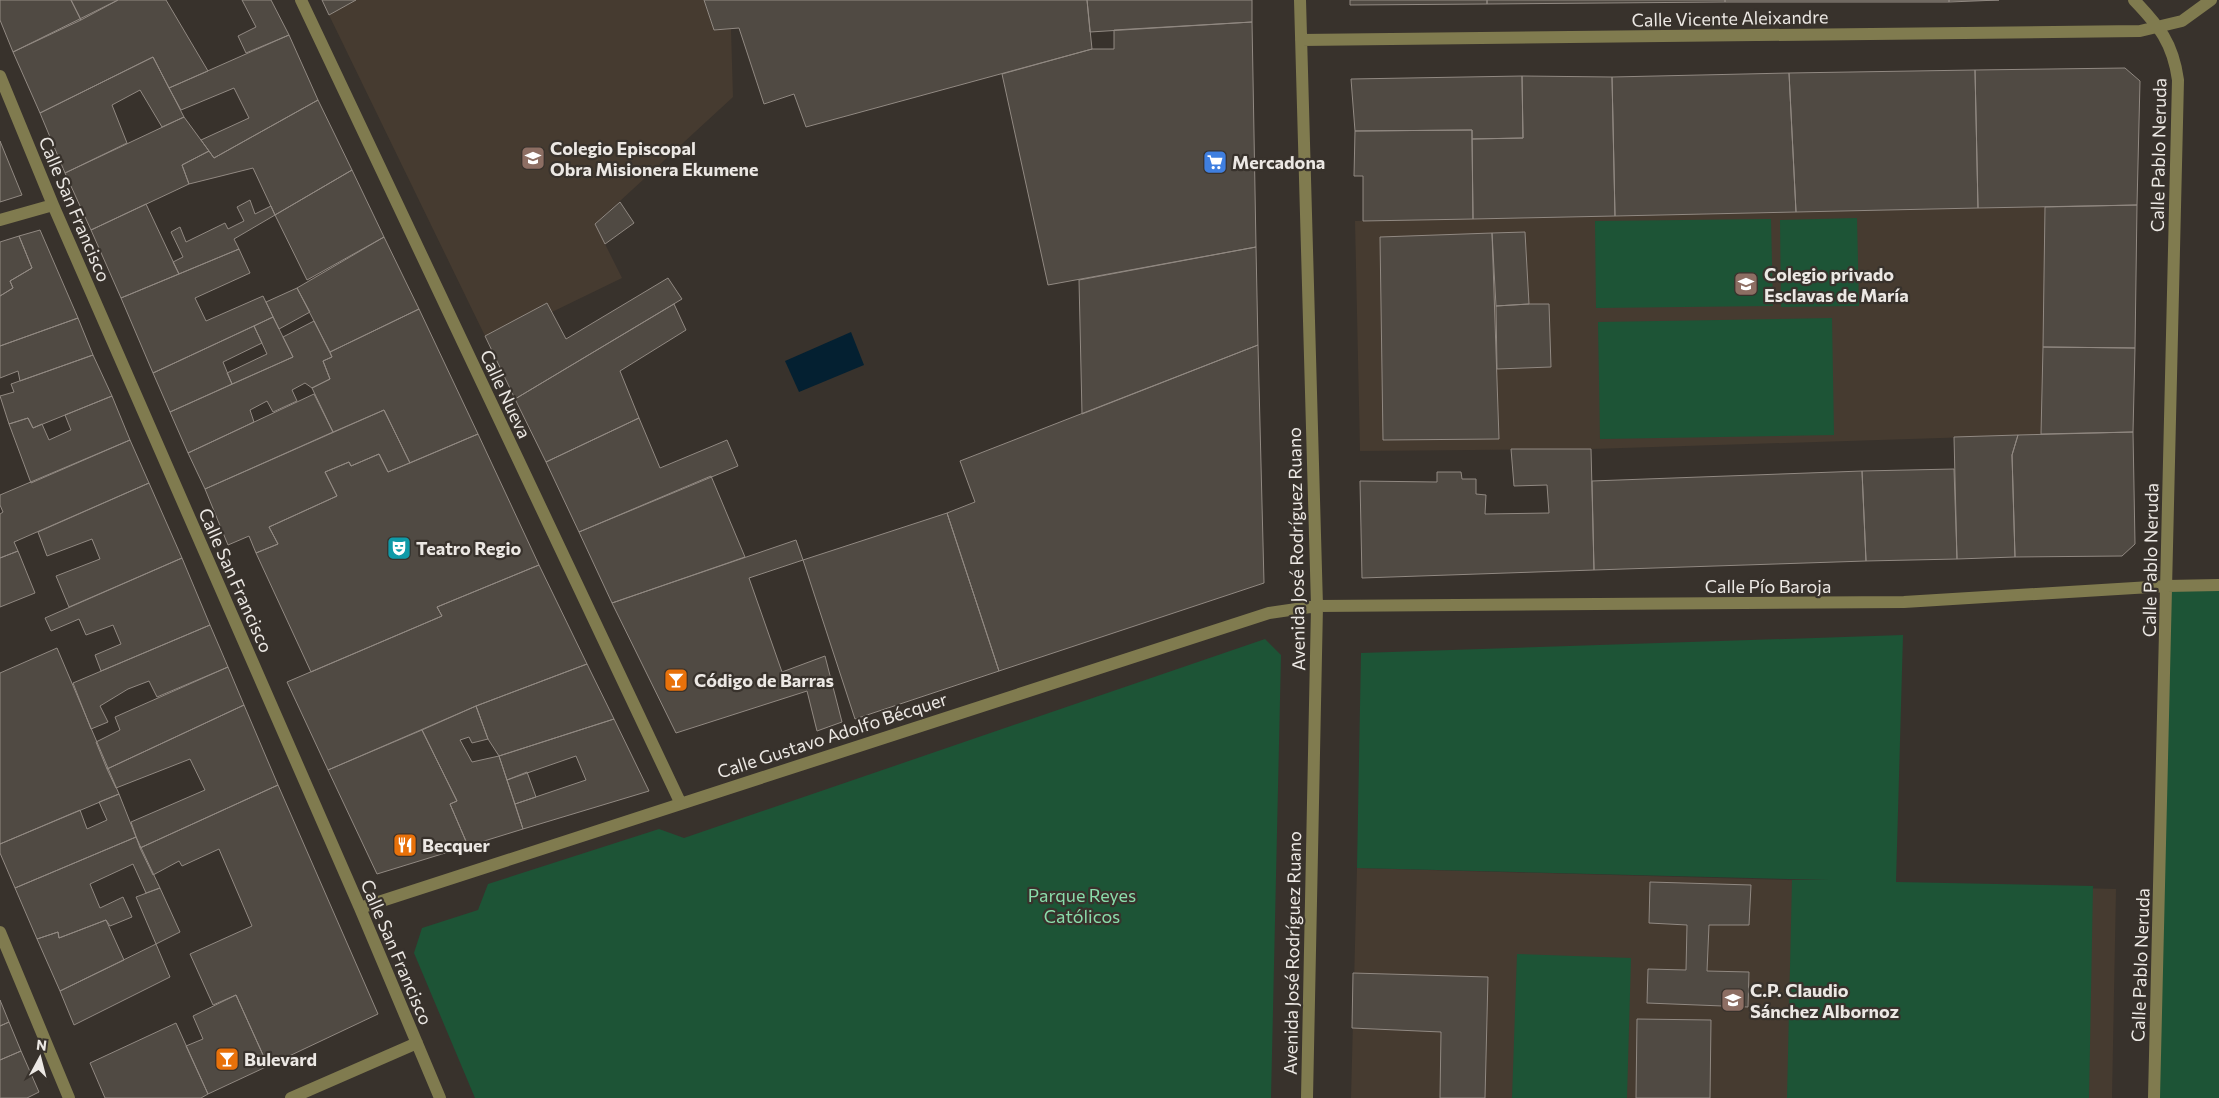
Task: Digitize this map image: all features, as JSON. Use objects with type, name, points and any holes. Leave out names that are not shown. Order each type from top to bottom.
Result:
[{"type":"street","name":"Calle Nueva","points":[[301,0],[680,802]]},
{"type":"street","name":"Avenida José Rodríguez Ruano","points":[[1300,0],[1317,606],[1307,1098]]},
{"type":"street","name":"Calle Pablo Neruda","points":[[2134,0],[2159,26],[2175,60],[2178,80],[2154,1098]]},
{"type":"street","name":"Calle Vicente Aleixandre","points":[[1301,40],[2140,30],[2182,21],[2211,0]]},
{"type":"street","name":"Calle San Francisco","points":[[0,76],[53,205],[360,908],[440,1098]]},
{"type":"street","points":[[0,220],[53,205]]},
{"type":"street","name":"Calle Pío Baroja","points":[[1317,606],[1904,602],[2167,586],[2219,585]]},
{"type":"street","name":"Calle Gustavo Adolfo Bécquer","points":[[360,908],[680,802],[1269,613],[1317,606]]},
{"type":"street","points":[[0,932],[69,1098]]},
{"type":"street","points":[[290,1098],[417,1043]]},
{"type":"shaded area","name":"Colegio Episcopal Obra Misionera Ekumene","points":[[353,0],[704,0],[714,30],[731,29],[733,97],[595,224],[622,278],[552,312],[547,303],[485,336],[329,15]]},
{"type":"shaded area","name":"Colegio privado Esclavas de María","points":[[2137,205],[2133,432],[1591,449],[1360,451],[1355,221]]},
{"type":"shaded area","name":"C.P. Claudio Sánchez Albornoz","points":[[1357,868],[2116,889],[2112,1098],[1351,1098]]},
{"type":"green space","points":[[1857,218],[1859,306],[1781,307],[1780,220]]},
{"type":"green space","points":[[1771,219],[1773,306],[1596,308],[1595,221]]},
{"type":"green space","points":[[1832,318],[1834,435],[1600,439],[1598,322]]},
{"type":"green space","points":[[2219,585],[2219,1098],[2154,1098],[2167,586]]},
{"type":"green space","points":[[1903,635],[1896,882],[2093,886],[2089,1098],[1787,1098],[1792,880],[1828,880],[1357,868],[1361,653]]},
{"type":"green space","name":"Parque Reyes Católicos","points":[[1265,639],[1281,655],[1271,1098],[475,1098],[414,953],[422,928],[478,910],[488,884],[659,829],[684,838]]},
{"type":"green space","points":[[1517,954],[1631,958],[1627,1098],[1512,1098]]},
{"type":"water","points":[[851,332],[864,365],[799,392],[785,361]]},
{"type":"building","points":[[0,0],[71,0],[81,20],[13,52],[0,20]]},
{"type":"building","points":[[71,0],[118,0],[81,20]]},
{"type":"building","points":[[118,0],[166,0],[208,71],[169,88],[153,57],[40,113],[13,52]]},
{"type":"building","points":[[242,0],[271,0],[289,35],[246,53],[238,36],[256,27]]},
{"type":"building","points":[[322,0],[356,0],[329,15]]},
{"type":"building","points":[[704,0],[1087,0],[1092,49],[806,127],[794,94],[764,104],[739,28],[714,30]]},
{"type":"building","points":[[1087,0],[1252,0],[1252,22],[1090,32]]},
{"type":"building","points":[[1350,0],[1487,0],[1487,4],[1350,5]]},
{"type":"building","points":[[1487,0],[1725,0],[1725,2],[1487,4]]},
{"type":"building","points":[[1725,0],[1949,0],[1949,2],[1725,2]]},
{"type":"building","points":[[1949,0],[1999,0],[1949,2]]},
{"type":"building","points":[[1252,22],[1256,247],[1048,285],[1002,74],[1092,49],[1114,49],[1114,30]]},
{"type":"building","points":[[289,35],[318,100],[214,158],[201,140],[249,118],[234,88],[181,110],[169,88]]},
{"type":"building","points":[[153,57],[184,117],[162,127],[140,90],[112,105],[127,143],[65,173],[40,113]]},
{"type":"building","points":[[2125,68],[2140,81],[2137,205],[1978,208],[1975,70]]},
{"type":"building","points":[[1975,70],[1978,208],[1796,212],[1789,73]]},
{"type":"building","points":[[1789,73],[1796,212],[1615,216],[1612,77]]},
{"type":"building","points":[[1522,76],[1523,138],[1472,139],[1472,130],[1355,131],[1351,79]]},
{"type":"building","points":[[1522,76],[1612,77],[1615,216],[1473,219],[1472,139],[1523,138]]},
{"type":"building","points":[[318,100],[352,170],[275,215],[253,168],[189,184],[182,165],[209,151],[214,158]]},
{"type":"building","points":[[184,117],[209,151],[182,165],[189,184],[91,230],[65,173]]},
{"type":"building","points":[[1472,130],[1473,219],[1363,221],[1363,176],[1354,176],[1355,131]]},
{"type":"building","points":[[0,141],[22,195],[0,202]]},
{"type":"building","points":[[352,170],[384,237],[307,280],[275,215]]},
{"type":"building","points":[[250,200],[255,214],[271,206],[275,215],[234,239],[239,249],[179,274],[173,262],[183,257],[171,232],[180,227],[186,242],[225,223],[228,229],[244,221],[237,207]]},
{"type":"building","points":[[620,202],[634,223],[605,244],[595,224]]},
{"type":"building","points":[[146,204],[179,274],[121,298],[91,230]]},
{"type":"building","points":[[2137,205],[2135,348],[2043,347],[2045,207]]},
{"type":"building","points":[[40,230],[78,318],[0,346],[0,296],[13,288],[10,281],[32,268],[19,236]]},
{"type":"building","points":[[1525,232],[1529,304],[1496,306],[1492,233]]},
{"type":"building","points":[[1492,233],[1499,439],[1383,440],[1380,237]]},
{"type":"building","points":[[19,236],[32,268],[10,281],[13,288],[0,296],[0,242]]},
{"type":"building","points":[[384,237],[419,309],[330,352],[297,288]]},
{"type":"building","points":[[1256,247],[1258,345],[1082,414],[1079,280]]},
{"type":"building","points":[[239,249],[250,273],[195,298],[206,321],[263,296],[273,317],[153,373],[121,298]]},
{"type":"building","points":[[668,278],[682,299],[515,399],[485,336],[547,303],[566,339]]},
{"type":"building","points":[[297,288],[310,312],[279,329],[266,302]]},
{"type":"building","points":[[674,304],[686,330],[620,371],[639,418],[546,462],[515,399]]},
{"type":"building","points":[[1549,304],[1551,367],[1497,369],[1496,306]]},
{"type":"building","points":[[419,309],[478,434],[410,463],[384,410],[333,432],[312,388],[330,379],[323,361],[332,357],[330,352]]},
{"type":"building","points":[[273,317],[293,357],[232,384],[227,373],[267,354],[254,326]]},
{"type":"building","points":[[78,318],[93,355],[20,381],[18,371],[0,378],[0,346]]},
{"type":"building","points":[[314,321],[332,357],[323,361],[330,379],[312,388],[305,383],[292,390],[297,401],[273,412],[267,401],[250,410],[254,422],[188,453],[170,412],[293,357],[283,337]]},
{"type":"building","points":[[254,326],[262,343],[223,362],[232,384],[170,412],[153,373]]},
{"type":"building","points":[[1258,345],[1264,583],[999,671],[947,513],[975,502],[960,461]]},
{"type":"building","points":[[2043,347],[2135,348],[2133,432],[2041,434]]},
{"type":"building","points":[[93,355],[112,396],[33,428],[28,418],[9,424],[0,396],[14,392],[11,384]]},
{"type":"building","points":[[314,394],[333,432],[205,489],[188,453]]},
{"type":"building","points":[[112,396],[130,440],[31,483],[9,424],[28,418],[33,428],[42,424],[49,440],[71,430],[65,415]]},
{"type":"building","points":[[384,410],[410,463],[388,472],[379,454],[351,466],[349,462],[325,472],[337,496],[269,527],[278,544],[256,553],[249,536],[228,545],[205,489]]},
{"type":"building","points":[[639,418],[660,468],[727,440],[738,466],[579,532],[546,462]]},
{"type":"building","points":[[2133,432],[2135,544],[2122,556],[2015,557],[2012,455],[2018,435]]},
{"type":"building","name":"Teatro Regio","points":[[478,434],[539,565],[437,607],[442,616],[311,672],[256,553],[278,544],[269,527],[337,496],[325,472],[349,462],[351,466],[379,454],[388,472]]},
{"type":"building","points":[[2018,435],[2012,455],[2015,557],[1957,559],[1954,437]]},
{"type":"building","points":[[130,440],[149,483],[14,542],[18,551],[0,558],[0,514],[3,512],[0,505],[0,495]]},
{"type":"building","points":[[1511,449],[1591,449],[1594,570],[1362,578],[1360,481],[1437,482],[1437,472],[1461,472],[1462,479],[1476,479],[1476,494],[1486,495],[1485,514],[1549,513],[1547,485],[1514,486]]},
{"type":"building","points":[[1954,469],[1957,559],[1866,561],[1862,471]]},
{"type":"building","points":[[1862,471],[1866,561],[1594,570],[1592,481]]},
{"type":"building","points":[[711,476],[745,557],[612,603],[579,532]]},
{"type":"building","points":[[149,483],[182,558],[69,607],[56,576],[100,559],[92,539],[47,556],[38,532]]},
{"type":"building","points":[[947,513],[999,671],[855,719],[803,560]]},
{"type":"building","points":[[796,540],[803,560],[749,578],[782,672],[825,656],[842,722],[817,731],[807,691],[676,733],[612,603]]},
{"type":"building","points":[[18,551],[35,593],[0,607],[0,558]]},
{"type":"building","points":[[182,558],[210,625],[101,671],[95,655],[121,644],[113,625],[86,635],[79,619],[51,631],[45,618]]},
{"type":"building","points":[[539,565],[587,664],[476,706],[328,770],[287,682],[442,616],[437,607]]},
{"type":"building","points":[[210,625],[228,667],[157,697],[149,681],[128,689],[100,706],[108,722],[91,729],[73,683]]},
{"type":"building","points":[[57,648],[119,794],[0,844],[0,673]]},
{"type":"building","points":[[587,664],[614,719],[499,756],[488,739],[476,706]]},
{"type":"building","points":[[228,667],[244,705],[107,769],[96,742],[120,730],[115,717]]},
{"type":"building","points":[[244,705],[278,785],[140,848],[131,822],[205,790],[190,759],[116,788],[107,769]]},
{"type":"building","points":[[476,706],[488,739],[472,743],[469,737],[460,740],[472,762],[499,756],[523,829],[468,846],[450,804],[457,801],[422,730]]},
{"type":"building","points":[[614,719],[649,791],[523,829],[515,804],[586,780],[576,756],[507,780],[499,756]]},
{"type":"building","points":[[422,730],[457,801],[450,804],[468,846],[377,874],[328,770]]},
{"type":"building","points":[[527,772],[536,797],[515,804],[507,780]]},
{"type":"building","points":[[278,785],[378,1014],[268,1066],[236,995],[213,1005],[190,954],[252,926],[219,849],[182,866],[179,861],[153,875],[140,848]]},
{"type":"building","points":[[119,794],[136,837],[15,888],[0,853],[0,844],[80,810],[87,829],[107,820],[99,802]]},
{"type":"building","points":[[136,837],[160,888],[146,893],[133,864],[90,884],[100,908],[123,897],[132,917],[110,926],[106,920],[59,938],[58,932],[37,939],[15,888]]},
{"type":"building","points":[[1650,882],[1751,885],[1749,925],[1709,925],[1707,971],[1749,972],[1748,1007],[1647,1003],[1648,969],[1686,970],[1687,925],[1649,923]]},
{"type":"building","points":[[160,888],[180,932],[156,944],[136,897]]},
{"type":"building","points":[[106,920],[124,960],[60,991],[37,939],[58,932],[59,938]]},
{"type":"building","points":[[156,944],[170,977],[74,1025],[60,991]]},
{"type":"building","points":[[1353,973],[1488,977],[1485,1098],[1440,1098],[1441,1032],[1352,1028]]},
{"type":"building","points":[[236,995],[268,1066],[208,1094],[186,1046],[203,1039],[193,1016]]},
{"type":"building","points":[[0,1000],[9,1022],[0,1026]]},
{"type":"building","points":[[1637,1019],[1711,1020],[1710,1098],[1636,1098]]},
{"type":"building","points":[[9,1022],[21,1051],[0,1060],[0,1026]]},
{"type":"building","points":[[176,1023],[208,1094],[201,1098],[105,1098],[90,1063]]},
{"type":"building","points":[[21,1051],[39,1092],[27,1098],[0,1098],[0,1060]]},
{"type":"place","name":"Colegio Episcopal Obra Misionera Ekumene","points":[[533,158]]},
{"type":"place","name":"Mercadona","points":[[1215,162]]},
{"type":"place","name":"Colegio privado Esclavas de María","points":[[1746,284]]},
{"type":"place","name":"Teatro Regio","points":[[399,548]]},
{"type":"place","name":"Código de Barras","points":[[676,680]]},
{"type":"place","name":"Becquer","points":[[405,845]]},
{"type":"place","name":"C.P. Claudio Sánchez Albornoz","points":[[1733,1000]]},
{"type":"place","name":"Bulevard","points":[[227,1059]]}]
